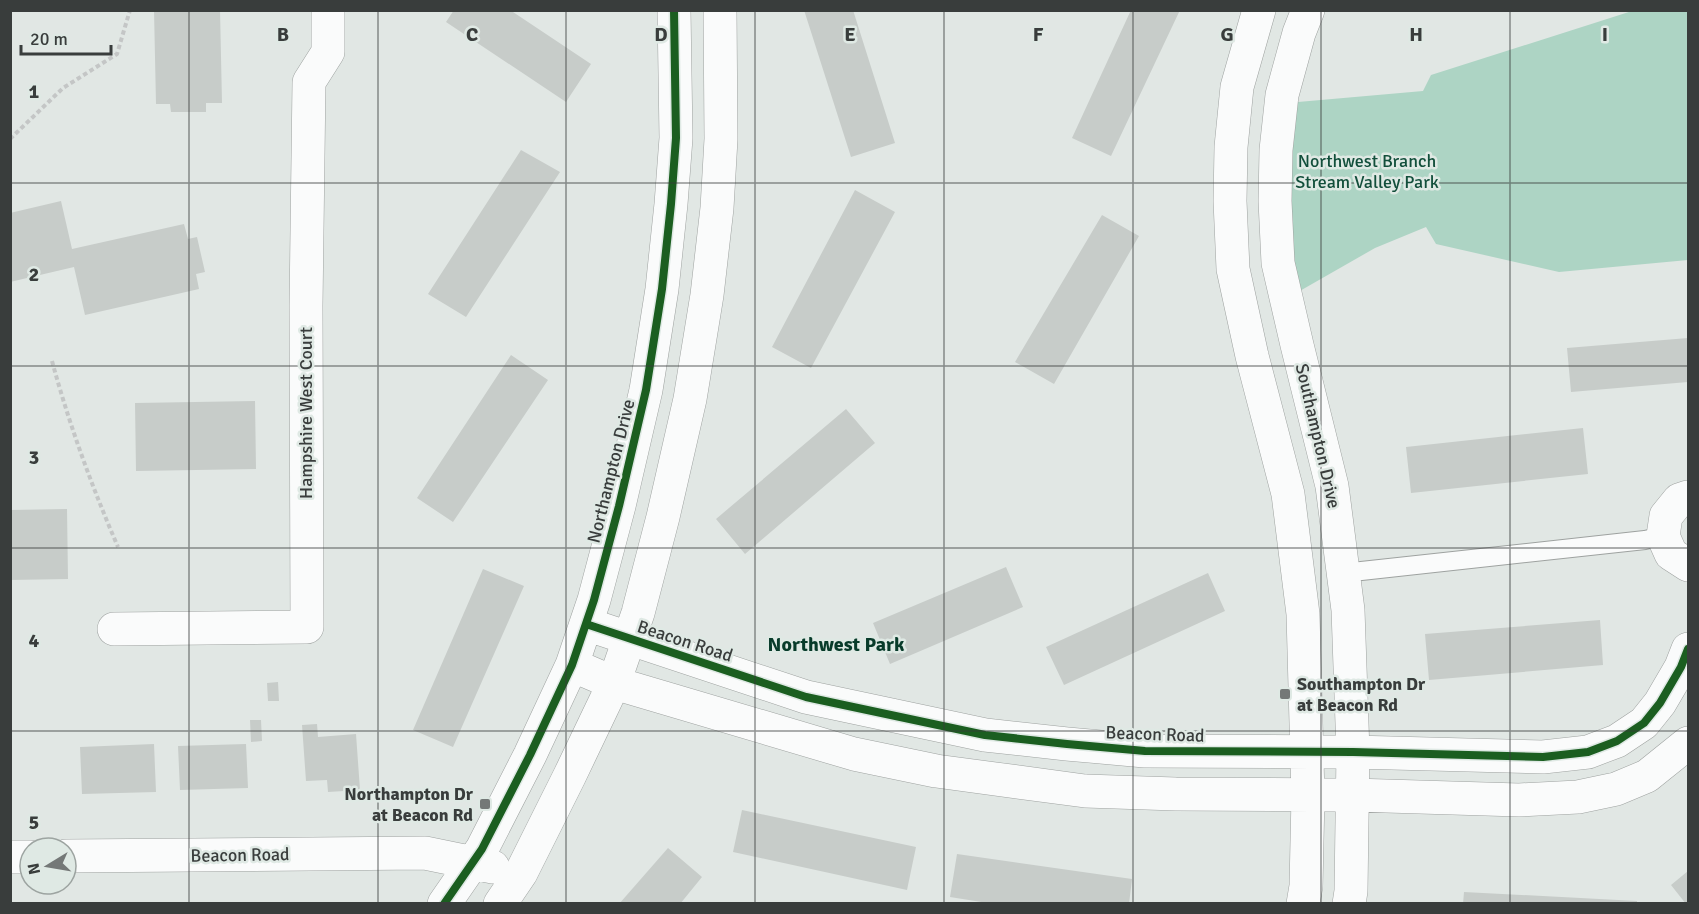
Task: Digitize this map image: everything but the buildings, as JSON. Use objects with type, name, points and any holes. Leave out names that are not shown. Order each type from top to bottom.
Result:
[{"type":"street","name":"Hampshire West Court","points":[[114,629],[307,627],[306,306],[309,82],[328,52],[328,10]]},
{"type":"street","name":"Northampton Drive","points":[[444,903],[482,849],[525,766],[572,665],[594,600],[619,506],[646,390],[662,289],[676,138],[674,10]]},
{"type":"street","points":[[500,903],[521,873],[614,683],[638,613],[663,517],[690,399],[707,295],[717,208],[721,139],[720,10]]},
{"type":"street","points":[[1259,10],[1237,87],[1231,147],[1230,201],[1233,269],[1252,356],[1288,494],[1303,614],[1308,796],[1306,886],[1303,903]]},
{"type":"street","name":"Southampton Drive","points":[[1308,10],[1299,33],[1282,95],[1276,150],[1275,201],[1278,263],[1332,486],[1348,610],[1353,752],[1349,903]]},
{"type":"street","points":[[1689,497],[1679,500],[1666,516],[1663,536],[1671,554],[1689,565]]},
{"type":"street","name":"Beacon Road","points":[[586,624],[806,697],[985,735],[1145,751],[1353,752],[1543,758],[1588,752],[1617,741],[1644,723],[1660,703],[1689,649]]},
{"type":"street","points":[[572,665],[614,683],[854,754],[936,771],[1085,791],[1519,800],[1578,797],[1616,789],[1647,776],[1689,743]]},
{"type":"street","name":"Beacon Road","points":[[78,856],[425,853],[521,873]]},
{"type":"lane","points":[[1343,573],[1645,540],[1663,536]]},
{"type":"path","points":[[10,139],[63,88],[117,54],[130,10]]},
{"type":"path","points":[[52,361],[62,399],[100,505],[118,547]]},
{"type":"green space","name":"Northwest Branch Stream Valley Park","points":[[1632,11],[1688,11],[1688,260],[1559,272],[1436,244],[1426,227],[1375,248],[1298,292],[1288,203],[1292,138],[1298,102],[1423,91],[1431,75]]},
{"type":"cycle path","points":[[444,904],[482,849],[530,755],[572,665],[594,600],[619,506],[646,390],[662,289],[676,138],[674,10]]},
{"type":"cycle path","points":[[586,624],[806,697],[985,735],[1145,751],[1353,752],[1543,757],[1588,752],[1617,741],[1644,723],[1660,703],[1681,667],[1688,649]]},
{"type":"place","name":"Southampton Dr at Beacon Rd","points":[[1285,694]]},
{"type":"place","name":"Northampton Dr at Beacon Rd","points":[[485,804]]},
{"type":"district","name":"Northwest Park","points":[[836,644]]}]
